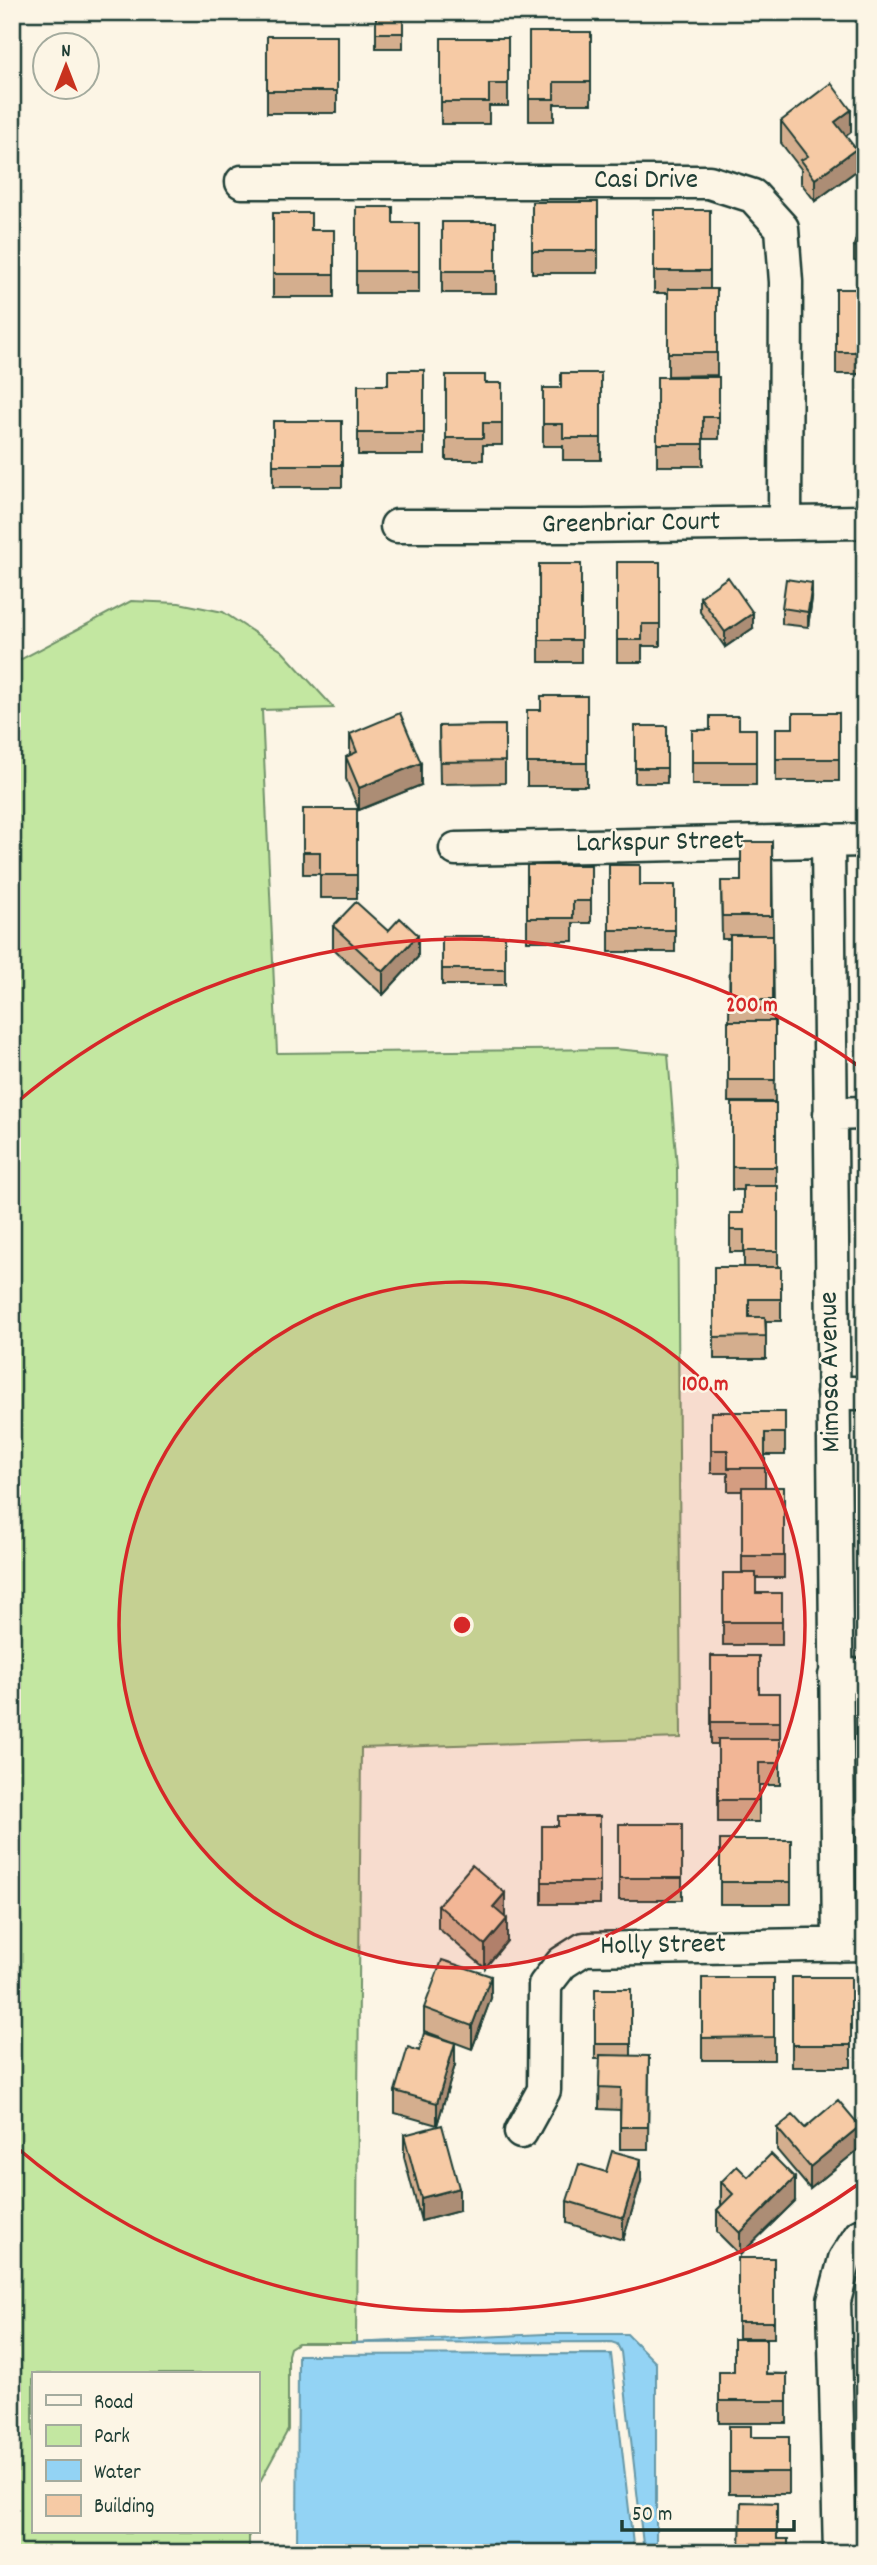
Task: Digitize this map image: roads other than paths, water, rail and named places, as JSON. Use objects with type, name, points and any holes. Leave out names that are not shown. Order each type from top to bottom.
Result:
[{"type":"street","name":"Casi Drive","points":[[242,182],[709,182],[753,196],[782,228],[786,282],[785,522]]},
{"type":"street","name":"Greenbriar Court","points":[[397,526],[865,522]]},
{"type":"street","name":"Larkspur Street","points":[[456,849],[865,840]]},
{"type":"street","name":"Mimosa Avenue","points":[[828,841],[833,1393],[850,1676],[852,1945]]},
{"type":"street","points":[[830,1114],[865,1113]]},
{"type":"street","points":[[833,1393],[865,1393]]},
{"type":"street","name":"Holly Street","points":[[521,2132],[544,2090],[545,1986],[562,1963],[584,1949],[852,1945]]},
{"type":"street","points":[[841,2553],[853,2518],[834,2301],[845,2259],[860,2236],[865,2235]]},
{"type":"water","points":[[545,2334],[627,2334],[656,2363],[656,2553],[644,2553],[621,2352],[617,2344],[351,2343]]},
{"type":"water","points":[[611,2354],[634,2553],[297,2553],[298,2355]]}]
